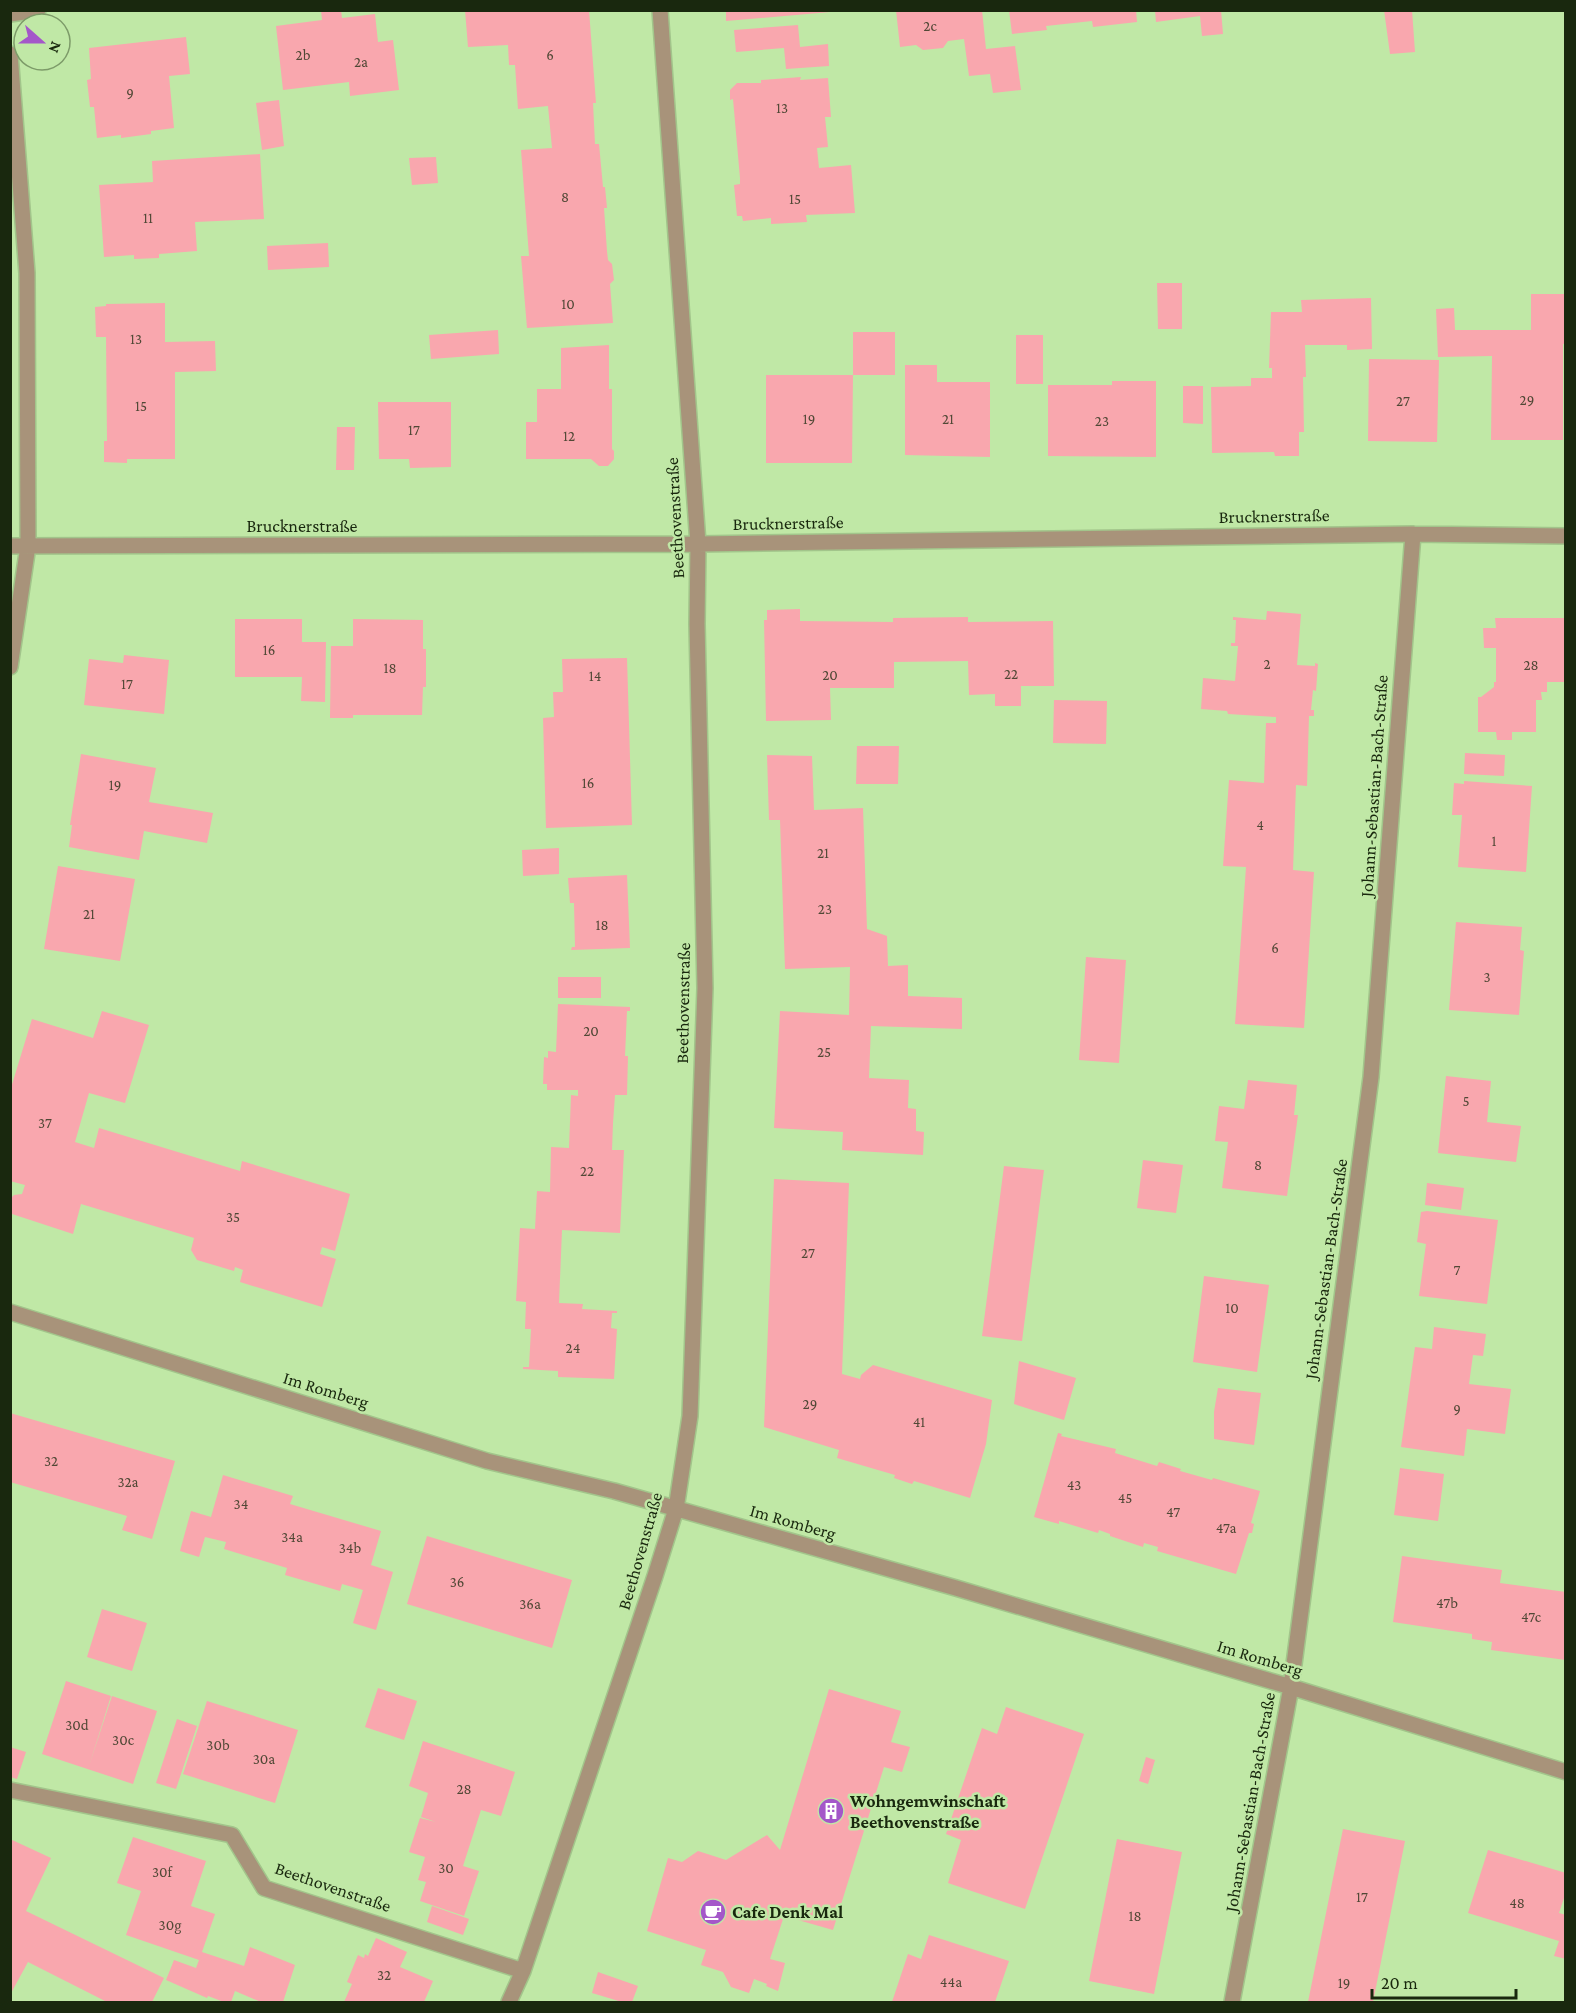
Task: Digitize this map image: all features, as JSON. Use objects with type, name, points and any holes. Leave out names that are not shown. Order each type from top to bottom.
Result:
[{"type":"street","points":[[10,14],[39,10]]},
{"type":"street","name":"Beethovenstraße","points":[[509,2002],[523,1971],[676,1509],[690,1416],[705,988],[698,544],[660,10]]},
{"type":"street","points":[[10,54],[27,273],[28,546],[10,667]]},
{"type":"street","name":"Brucknerstraße","points":[[10,546],[698,544],[1413,534],[1566,536]]},
{"type":"street","name":"Johann-Sebastian-Bach-Straße","points":[[1232,2002],[1291,1687],[1371,1077],[1413,534]]},
{"type":"street","name":"Im Romberg","points":[[10,1312],[486,1461],[614,1491],[956,1588],[1291,1687],[1566,1772]]},
{"type":"street","name":"Beethovenstraße","points":[[10,1790],[232,1835],[264,1888],[523,1971]]},
{"type":"building","points":[[321,10],[341,10],[342,18],[375,14],[378,42],[393,40],[399,90],[350,96],[349,82],[283,90],[276,26],[322,20]]},
{"type":"building","points":[[465,10],[589,10],[596,103],[593,103],[595,144],[599,144],[607,208],[604,208],[607,251],[608,260],[612,264],[614,280],[610,284],[613,323],[527,328],[521,256],[529,256],[521,150],[552,148],[548,106],[518,109],[515,65],[509,65],[508,45],[468,47]]},
{"type":"building","points":[[726,10],[830,10],[830,12],[726,21]]},
{"type":"building","points":[[896,10],[982,10],[986,49],[1015,46],[1021,90],[993,93],[990,74],[969,76],[964,39],[948,41],[943,48],[923,50],[916,45],[900,47]]},
{"type":"building","points":[[1009,10],[1136,10],[1137,22],[1093,27],[1092,21],[1046,26],[1047,30],[1012,34]]},
{"type":"building","points":[[1155,10],[1221,10],[1223,34],[1202,36],[1200,16],[1156,22]]},
{"type":"building","points":[[1384,10],[1412,10],[1415,52],[1390,54]]},
{"type":"building","points":[[798,25],[800,47],[828,44],[829,66],[786,69],[784,48],[736,52],[734,30]]},
{"type":"building","points":[[186,37],[190,74],[169,76],[174,128],[121,138],[121,135],[97,138],[94,107],[90,107],[87,80],[91,79],[89,48]]},
{"type":"building","points":[[801,77],[800,80],[828,78],[831,117],[825,117],[828,147],[817,148],[819,168],[851,165],[855,213],[806,215],[807,222],[771,224],[771,218],[743,221],[742,216],[737,216],[734,185],[740,184],[740,178],[733,99],[730,100],[730,90],[737,83],[761,83],[761,80]]},
{"type":"building","points":[[279,100],[284,146],[262,150],[256,103]]},
{"type":"building","points":[[260,154],[264,219],[195,222],[197,251],[159,254],[159,258],[134,259],[134,255],[104,257],[99,185],[153,182],[152,161]]},
{"type":"building","points":[[436,157],[438,183],[412,185],[409,158]]},
{"type":"building","points":[[328,243],[329,267],[268,270],[267,246]]},
{"type":"building","points":[[1157,283],[1182,283],[1182,329],[1158,329]]},
{"type":"building","points":[[1531,294],[1566,294],[1566,344],[1563,344],[1563,440],[1491,440],[1492,356],[1438,357],[1436,309],[1454,308],[1455,330],[1531,330]]},
{"type":"building","points":[[1371,298],[1372,349],[1347,350],[1347,345],[1305,345],[1304,432],[1299,432],[1299,456],[1275,456],[1274,452],[1212,453],[1211,387],[1251,386],[1251,378],[1272,378],[1272,368],[1269,368],[1271,312],[1302,312],[1301,300]]},
{"type":"building","points":[[165,303],[165,342],[215,341],[216,371],[175,372],[175,459],[127,459],[127,463],[104,462],[104,441],[107,441],[106,337],[96,337],[95,307],[106,306],[106,304]]},
{"type":"building","points":[[498,330],[499,354],[431,359],[429,335]]},
{"type":"building","points":[[853,332],[895,332],[895,375],[853,375]]},
{"type":"building","points":[[1016,335],[1043,335],[1043,384],[1016,384]]},
{"type":"building","points":[[609,345],[609,389],[612,389],[614,459],[608,466],[599,466],[591,459],[526,459],[526,422],[537,422],[537,389],[561,389],[561,348]]},
{"type":"building","points":[[1369,359],[1439,360],[1437,442],[1368,441]]},
{"type":"building","points":[[905,365],[937,365],[937,382],[990,382],[990,457],[905,455]]},
{"type":"building","points":[[766,375],[853,375],[852,463],[766,463]]},
{"type":"building","points":[[1112,381],[1156,381],[1156,457],[1048,456],[1048,385],[1112,385]]},
{"type":"building","points":[[1183,386],[1203,386],[1203,424],[1183,423]]},
{"type":"building","points":[[378,402],[451,402],[451,467],[410,468],[409,459],[379,459]]},
{"type":"building","points":[[337,427],[355,427],[354,470],[336,470]]},
{"type":"building","points":[[800,609],[800,621],[893,622],[893,618],[968,617],[968,622],[1053,621],[1054,686],[1021,686],[1021,706],[995,706],[995,694],[969,695],[968,661],[894,662],[894,688],[830,688],[831,720],[766,721],[764,620],[767,620],[767,610]]},
{"type":"building","points":[[1267,611],[1301,614],[1297,665],[1315,666],[1315,663],[1318,664],[1316,691],[1313,690],[1311,710],[1314,710],[1314,716],[1309,716],[1307,786],[1296,785],[1293,870],[1314,872],[1304,1028],[1235,1024],[1246,867],[1223,866],[1229,780],[1264,783],[1266,723],[1276,723],[1276,717],[1228,714],[1227,711],[1201,709],[1203,678],[1235,681],[1238,646],[1231,646],[1231,643],[1235,643],[1236,620],[1233,620],[1233,617],[1266,620]]},
{"type":"building","points":[[1495,618],[1566,618],[1566,682],[1547,682],[1547,692],[1541,692],[1542,700],[1536,700],[1536,732],[1512,732],[1512,740],[1497,740],[1496,732],[1478,732],[1478,697],[1494,687],[1494,682],[1496,682],[1496,648],[1484,648],[1483,628],[1496,628]]},
{"type":"building","points":[[235,619],[302,619],[302,642],[326,642],[325,702],[301,701],[302,677],[235,677]]},
{"type":"building","points":[[353,619],[423,620],[426,687],[423,687],[422,715],[353,715],[353,718],[330,718],[331,646],[353,646]]},
{"type":"building","points":[[124,655],[169,660],[164,714],[84,705],[89,659],[123,663]]},
{"type":"building","points":[[627,658],[632,825],[546,828],[543,718],[554,717],[553,692],[563,692],[562,659]]},
{"type":"building","points":[[1054,700],[1107,701],[1106,744],[1053,743]]},
{"type":"building","points":[[857,746],[899,746],[898,784],[856,784]]},
{"type":"building","points":[[1465,753],[1505,755],[1504,776],[1464,774]]},
{"type":"building","points":[[81,754],[156,768],[149,802],[213,813],[207,843],[144,831],[139,860],[69,847],[72,825],[70,825]]},
{"type":"building","points":[[767,755],[812,756],[814,810],[863,808],[867,929],[887,936],[888,966],[908,965],[908,996],[962,998],[962,1029],[871,1026],[869,1078],[909,1080],[908,1108],[916,1109],[916,1131],[924,1132],[923,1155],[842,1150],[843,1132],[774,1128],[780,1011],[849,1015],[850,967],[785,969],[780,820],[769,820]]},
{"type":"building","points":[[1464,781],[1532,786],[1526,872],[1458,867],[1462,815],[1452,815],[1454,783],[1464,784]]},
{"type":"building","points":[[559,848],[559,874],[523,876],[522,850]]},
{"type":"building","points":[[58,866],[135,879],[120,961],[44,949]]},
{"type":"building","points":[[627,875],[630,948],[571,950],[575,947],[574,903],[570,903],[568,878]]},
{"type":"building","points":[[1456,922],[1522,927],[1520,950],[1524,951],[1519,1015],[1449,1010]]},
{"type":"building","points":[[1086,957],[1126,960],[1119,1063],[1079,1060]]},
{"type":"building","points":[[558,977],[601,977],[601,998],[558,998]]},
{"type":"building","points":[[558,1004],[630,1007],[630,1011],[627,1011],[625,1056],[628,1056],[627,1095],[615,1095],[613,1123],[612,1150],[624,1150],[620,1233],[562,1230],[559,1303],[583,1304],[582,1309],[617,1311],[617,1313],[612,1313],[611,1328],[617,1329],[614,1379],[558,1377],[558,1371],[523,1369],[523,1367],[529,1367],[531,1329],[525,1329],[526,1302],[516,1301],[520,1228],[535,1229],[537,1191],[550,1192],[551,1147],[569,1148],[571,1095],[578,1096],[578,1090],[547,1090],[547,1084],[543,1084],[544,1057],[548,1058],[548,1051],[556,1052]]},
{"type":"building","points":[[102,1011],[149,1025],[125,1103],[89,1093],[75,1142],[94,1148],[99,1128],[240,1171],[242,1161],[350,1194],[335,1251],[322,1247],[320,1254],[336,1259],[322,1307],[240,1282],[243,1270],[235,1267],[234,1271],[197,1260],[191,1250],[194,1238],[81,1204],[73,1234],[12,1214],[10,1199],[14,1195],[22,1194],[25,1185],[10,1181],[10,1091],[32,1019],[93,1038]]},
{"type":"building","points":[[1446,1076],[1491,1081],[1487,1122],[1521,1126],[1516,1162],[1438,1153]]},
{"type":"building","points":[[1248,1080],[1297,1085],[1294,1115],[1298,1115],[1287,1196],[1222,1188],[1228,1142],[1215,1141],[1219,1106],[1244,1109]]},
{"type":"building","points":[[1143,1160],[1183,1165],[1176,1213],[1137,1208]]},
{"type":"building","points":[[1004,1166],[1044,1170],[1022,1341],[982,1336]]},
{"type":"building","points":[[774,1179],[849,1183],[842,1374],[860,1379],[861,1375],[873,1365],[992,1400],[986,1444],[970,1498],[914,1481],[912,1484],[894,1478],[895,1475],[837,1458],[839,1450],[764,1427]]},
{"type":"building","points":[[1427,1183],[1464,1188],[1461,1210],[1425,1205]]},
{"type":"building","points":[[1421,1212],[1498,1220],[1487,1304],[1419,1296],[1426,1244],[1417,1242]]},
{"type":"building","points":[[1204,1276],[1269,1285],[1257,1372],[1193,1362]]},
{"type":"building","points":[[1434,1327],[1486,1334],[1483,1356],[1473,1355],[1469,1384],[1511,1389],[1505,1434],[1467,1429],[1464,1456],[1401,1447],[1415,1347],[1432,1349]]},
{"type":"building","points":[[1019,1361],[1076,1378],[1064,1420],[1014,1404]]},
{"type":"building","points":[[1218,1388],[1261,1393],[1254,1445],[1214,1439],[1214,1412]]},
{"type":"building","points":[[10,1413],[175,1461],[152,1539],[122,1530],[127,1516],[10,1482]]},
{"type":"building","points":[[1058,1433],[1062,1434],[1061,1436],[1116,1449],[1115,1453],[1157,1466],[1159,1462],[1181,1469],[1180,1471],[1260,1491],[1251,1523],[1254,1524],[1252,1533],[1249,1533],[1236,1574],[1157,1551],[1158,1547],[1144,1543],[1143,1547],[1099,1530],[1098,1533],[1059,1521],[1059,1524],[1034,1517]]},
{"type":"building","points":[[1400,1468],[1444,1474],[1438,1521],[1394,1515]]},
{"type":"building","points":[[223,1475],[293,1496],[290,1504],[381,1531],[371,1565],[393,1572],[376,1630],[353,1623],[363,1590],[342,1584],[340,1591],[285,1575],[287,1568],[224,1549],[226,1542],[205,1537],[199,1557],[180,1551],[191,1511],[211,1517]]},
{"type":"building","points":[[427,1536],[572,1580],[552,1648],[407,1604]]},
{"type":"building","points":[[1402,1556],[1502,1570],[1500,1583],[1566,1592],[1566,1660],[1491,1650],[1492,1642],[1472,1639],[1472,1634],[1393,1622]]},
{"type":"building","points":[[102,1609],[147,1623],[132,1671],[87,1657]]},
{"type":"building","points":[[66,1681],[111,1696],[89,1766],[112,1696],[157,1711],[133,1784],[42,1754]]},
{"type":"building","points":[[378,1688],[417,1701],[404,1740],[365,1727]]},
{"type":"building","points":[[829,1689],[901,1711],[891,1742],[910,1747],[902,1772],[884,1767],[833,1930],[784,1916],[770,1959],[785,1963],[778,1991],[754,1979],[749,1993],[731,1987],[723,1972],[701,1965],[706,1950],[647,1931],[668,1858],[682,1862],[698,1851],[726,1860],[767,1835],[780,1850]]},
{"type":"building","points":[[207,1701],[298,1730],[275,1803],[183,1774]]},
{"type":"building","points":[[1006,1707],[1084,1734],[1025,1909],[948,1883],[961,1840],[946,1834],[982,1728],[997,1734]]},
{"type":"building","points":[[177,1719],[197,1726],[176,1789],[156,1783]]},
{"type":"building","points":[[423,1741],[515,1772],[501,1816],[481,1810],[463,1866],[479,1871],[464,1916],[420,1901],[426,1882],[418,1880],[425,1857],[409,1852],[420,1818],[436,1822],[421,1817],[428,1793],[409,1786]]},
{"type":"building","points":[[10,1747],[26,1752],[17,1779],[10,1777]]},
{"type":"building","points":[[1146,1757],[1155,1760],[1148,1784],[1139,1781]]},
{"type":"building","points":[[1343,1829],[1405,1841],[1373,2002],[1308,2002]]},
{"type":"building","points":[[133,1837],[206,1861],[191,1906],[215,1914],[202,1952],[244,1966],[250,1947],[295,1965],[283,2002],[261,2002],[235,1991],[231,2002],[224,2002],[208,1996],[207,1998],[166,1980],[174,1960],[196,1968],[199,1960],[126,1935],[141,1891],[117,1883]]},
{"type":"building","points":[[10,1839],[51,1858],[26,1911],[164,1978],[152,2002],[107,2002],[28,1962],[10,1995]]},
{"type":"building","points":[[1117,1839],[1182,1852],[1154,1994],[1089,1981]]},
{"type":"building","points":[[1488,1850],[1566,1873],[1566,1892],[1559,1913],[1566,1915],[1566,1959],[1554,1956],[1559,1941],[1468,1913]]},
{"type":"building","points":[[432,1906],[469,1919],[463,1935],[427,1922]]},
{"type":"building","points":[[929,1935],[1009,1961],[995,2002],[892,2002],[908,1954],[921,1959]]},
{"type":"building","points":[[376,1938],[407,1952],[400,1967],[433,1981],[424,2002],[344,2002],[352,1984],[347,1982],[358,1955],[364,1958],[365,1954],[368,1956]]},
{"type":"building","points":[[598,1972],[638,1986],[632,2002],[622,2002],[592,1993]]},
{"type":"place","name":"Wohngemwinschaft Beethovenstraße","points":[[831,1811]]},
{"type":"place","name":"Cafe Denk Mal","points":[[713,1912]]}]
